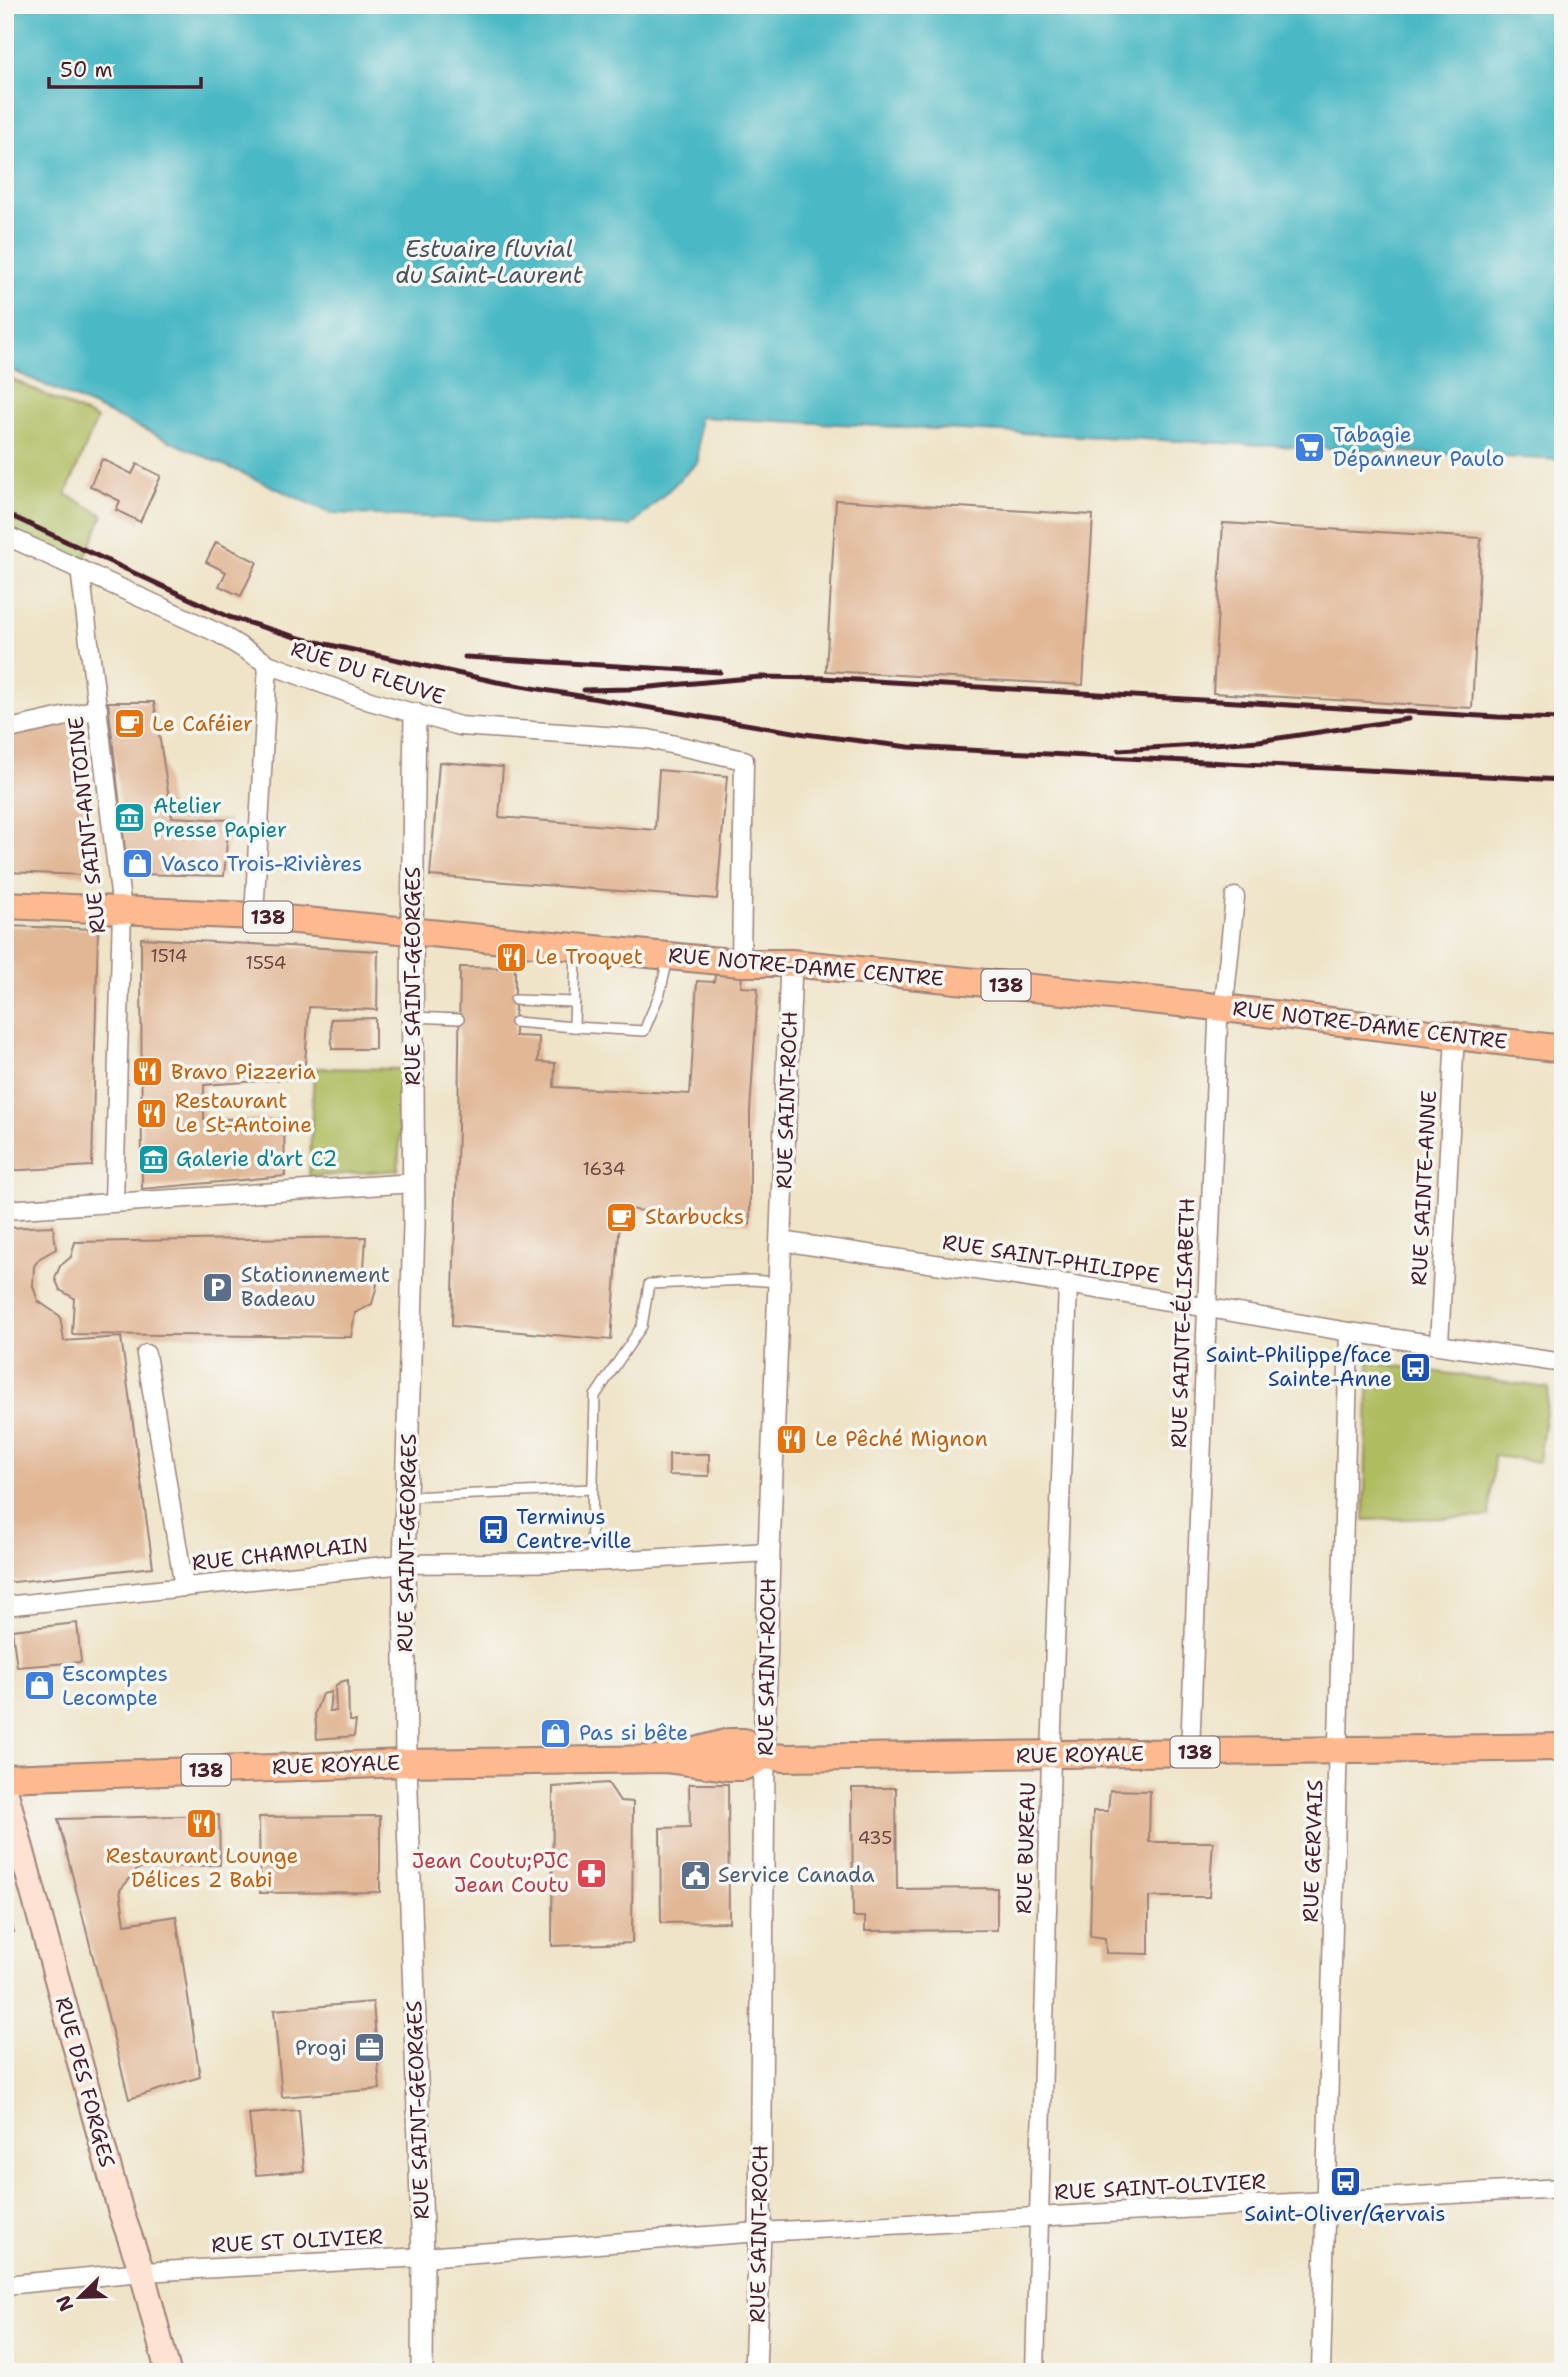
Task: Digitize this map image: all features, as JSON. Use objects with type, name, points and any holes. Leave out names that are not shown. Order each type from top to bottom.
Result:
[{"type":"main road","name":"RUE NOTRE-DAME CENTRE","points":[[5,905],[254,916],[741,964],[791,963],[1455,1034],[1563,1049]]},
{"type":"main road","name":"RUE ROYALE","points":[[5,1778],[406,1763],[666,1759],[743,1767],[765,1756],[1051,1756],[1563,1748]]},
{"type":"main road","name":"RUE DES FORGES","points":[[5,1790],[120,2209],[142,2272],[168,2372]]},
{"type":"street","name":"RUE DU FLEUVE","points":[[5,535],[220,634],[268,664],[370,701],[460,726],[648,739],[744,760],[741,964]]},
{"type":"street","name":"RUE SAINT-ANTOINE","points":[[80,569],[122,910],[114,1202]]},
{"type":"street","points":[[254,916],[268,664]]},
{"type":"street","points":[[5,730],[98,709]]},
{"type":"street","name":"RUE SAINT-GEORGES","points":[[415,714],[412,931],[414,1183],[404,1564],[406,1763],[423,2257],[422,2372]]},
{"type":"street","name":"RUE SAINTE-ÉLISABETH","points":[[1190,1752],[1218,1022],[1225,995],[1235,897]]},
{"type":"street","name":"RUE SAINT-ROCH","points":[[755,2372],[760,2232],[769,1552],[791,963]]},
{"type":"street","name":"RUE SAINTE-ANNE","points":[[1439,1343],[1455,1034]]},
{"type":"street","points":[[5,1210],[414,1183]]},
{"type":"street","name":"RUE SAINT-PHILIPPE","points":[[780,1241],[1068,1284],[1349,1332],[1563,1363]]},
{"type":"street","name":"RUE BUREAU","points":[[1035,2372],[1051,1756],[1068,1284]]},
{"type":"street","name":"RUE GERVAIS","points":[[1321,2372],[1349,1332]]},
{"type":"street","points":[[146,1354],[184,1587]]},
{"type":"street","name":"RUE CHAMPLAIN","points":[[5,1606],[404,1564],[591,1562],[769,1552]]},
{"type":"street","name":"RUE SAINT-OLIVIER","points":[[760,2232],[1563,2188]]},
{"type":"street","name":"RUE ST OLIVIER","points":[[5,2285],[142,2272],[423,2257],[760,2232]]},
{"type":"lane","points":[[574,1027],[576,947]]},
{"type":"lane","points":[[515,1022],[644,1031],[660,993],[668,956]]},
{"type":"lane","points":[[515,1000],[575,1002]]},
{"type":"lane","points":[[413,1017],[460,1019]]},
{"type":"lane","points":[[591,1562],[595,1396],[642,1326],[649,1284],[750,1280],[778,1282]]},
{"type":"lane","points":[[406,1497],[592,1489]]},
{"type":"green space","points":[[5,376],[97,419],[66,494],[103,515],[83,564],[5,529]]},
{"type":"green space","points":[[314,1068],[404,1069],[398,1170],[309,1177]]},
{"type":"green space","points":[[1369,1362],[1549,1388],[1539,1462],[1494,1456],[1489,1517],[1364,1520]]},
{"type":"water","name":"Estuaire fluvial du Saint-Laurent","points":[[5,5],[1563,5],[1563,460],[699,417],[698,462],[631,526],[331,513],[5,367]]},
{"type":"building","points":[[102,459],[132,474],[137,464],[161,476],[140,522],[116,510],[120,501],[90,486]]},
{"type":"building","points":[[836,500],[1093,515],[1083,685],[826,671]]},
{"type":"building","points":[[1223,523],[1481,538],[1472,708],[1213,693]]},
{"type":"building","points":[[216,542],[257,562],[241,596],[219,586],[226,572],[206,562]]},
{"type":"building","points":[[108,702],[154,702],[172,817],[229,820],[224,876],[134,874],[127,867]]},
{"type":"building","points":[[71,721],[94,867],[85,875],[5,872],[5,735]]},
{"type":"building","points":[[439,762],[503,767],[499,817],[655,830],[659,770],[727,776],[717,899],[430,876]]},
{"type":"building","points":[[5,926],[98,929],[92,1166],[5,1171]]},
{"type":"building","points":[[141,938],[378,951],[377,1010],[309,1007],[304,1078],[204,1085],[204,1119],[284,1119],[285,1176],[142,1189]]},
{"type":"building","points":[[460,967],[515,968],[515,1036],[539,1037],[538,1062],[555,1063],[554,1087],[690,1094],[697,981],[714,982],[716,970],[742,973],[741,987],[758,988],[750,1112],[750,1224],[621,1208],[611,1340],[452,1326]]},
{"type":"building","points":[[375,1018],[375,1049],[332,1049],[331,1019]]},
{"type":"building","points":[[53,1226],[56,1249],[40,1258],[34,1266],[33,1286],[38,1301],[60,1316],[64,1341],[121,1337],[153,1567],[5,1583],[5,1228]]},
{"type":"building","name":"Stationnement Badeau","points":[[366,1237],[364,1268],[377,1285],[372,1304],[355,1313],[351,1337],[72,1334],[74,1298],[60,1290],[55,1278],[60,1266],[71,1257],[75,1242]]},
{"type":"building","points":[[669,1454],[709,1454],[709,1476],[669,1475]]},
{"type":"building","points":[[77,1623],[81,1662],[17,1667],[12,1630]]},
{"type":"building","points":[[348,1680],[349,1721],[356,1721],[354,1736],[317,1739],[315,1713],[322,1694],[331,1692],[329,1711],[336,1711],[335,1686]]},
{"type":"building","name":"Jean Coutu;PJC Jean Coutu","points":[[608,1783],[620,1801],[633,1802],[632,1943],[552,1946],[553,1787]]},
{"type":"building","name":"Service Canada","points":[[689,1784],[728,1784],[729,1922],[661,1923],[660,1828],[690,1827]]},
{"type":"building","points":[[852,1788],[896,1788],[897,1889],[997,1888],[997,1930],[865,1931],[865,1917],[853,1917]]},
{"type":"building","points":[[1110,1790],[1150,1791],[1149,1842],[1213,1842],[1209,1897],[1149,1897],[1149,1954],[1106,1953],[1105,1938],[1090,1936],[1093,1811],[1108,1811]]},
{"type":"building","points":[[219,1815],[220,1865],[139,1868],[120,1890],[125,1924],[176,1916],[200,2077],[129,2099],[58,1819]]},
{"type":"building","points":[[380,1816],[380,1892],[260,1893],[259,1817]]},
{"type":"building","points":[[5,1903],[14,1932],[5,1934]]},
{"type":"building","points":[[373,2002],[380,2089],[282,2097],[274,2010]]},
{"type":"building","points":[[299,2110],[304,2171],[256,2175],[249,2114]]},
{"type":"railway","points":[[5,513],[229,617],[299,638],[497,682],[805,734],[909,747],[1563,780]]},
{"type":"railway","points":[[465,657],[720,672]]},
{"type":"railway","points":[[584,690],[629,689],[760,677],[822,678],[1563,719]]},
{"type":"railway","points":[[1119,750],[1259,741],[1408,719]]},
{"type":"place","name":"Tabagie Dépanneur Paulo","points":[[1310,447]]},
{"type":"place","name":"Le Caféier","points":[[129,724]]},
{"type":"place","name":"Atelier Presse Papier","points":[[130,818]]},
{"type":"place","name":"Vasco Trois-Rivières","points":[[138,864]]},
{"type":"place","name":"Le Troquet","points":[[512,957]]},
{"type":"place","name":"Bravo Pizzeria","points":[[148,1072]]},
{"type":"place","name":"Restaurant Le St-Antoine","points":[[152,1113]]},
{"type":"place","name":"Galerie d'art C2","points":[[153,1159]]},
{"type":"place","name":"Starbucks","points":[[622,1217]]},
{"type":"place","name":"Stationnement Badeau","points":[[218,1287]]},
{"type":"place","name":"Saint-Philippe/face Sainte-Anne","points":[[1415,1367]]},
{"type":"place","name":"Le Pêché Mignon","points":[[792,1439]]},
{"type":"place","name":"Terminus Centre-ville","points":[[493,1529]]},
{"type":"place","name":"Escomptes Lecompte","points":[[39,1686]]},
{"type":"place","name":"Pas si bête","points":[[556,1733]]},
{"type":"place","name":"Restaurant Lounge Délices 2 Babi","points":[[202,1824]]},
{"type":"place","name":"Jean Coutu;PJC Jean Coutu","points":[[592,1873]]},
{"type":"place","name":"Service Canada","points":[[695,1875]]},
{"type":"place","name":"Progi","points":[[370,2048]]},
{"type":"place","name":"Saint-Oliver/Gervais","points":[[1345,2182]]}]
